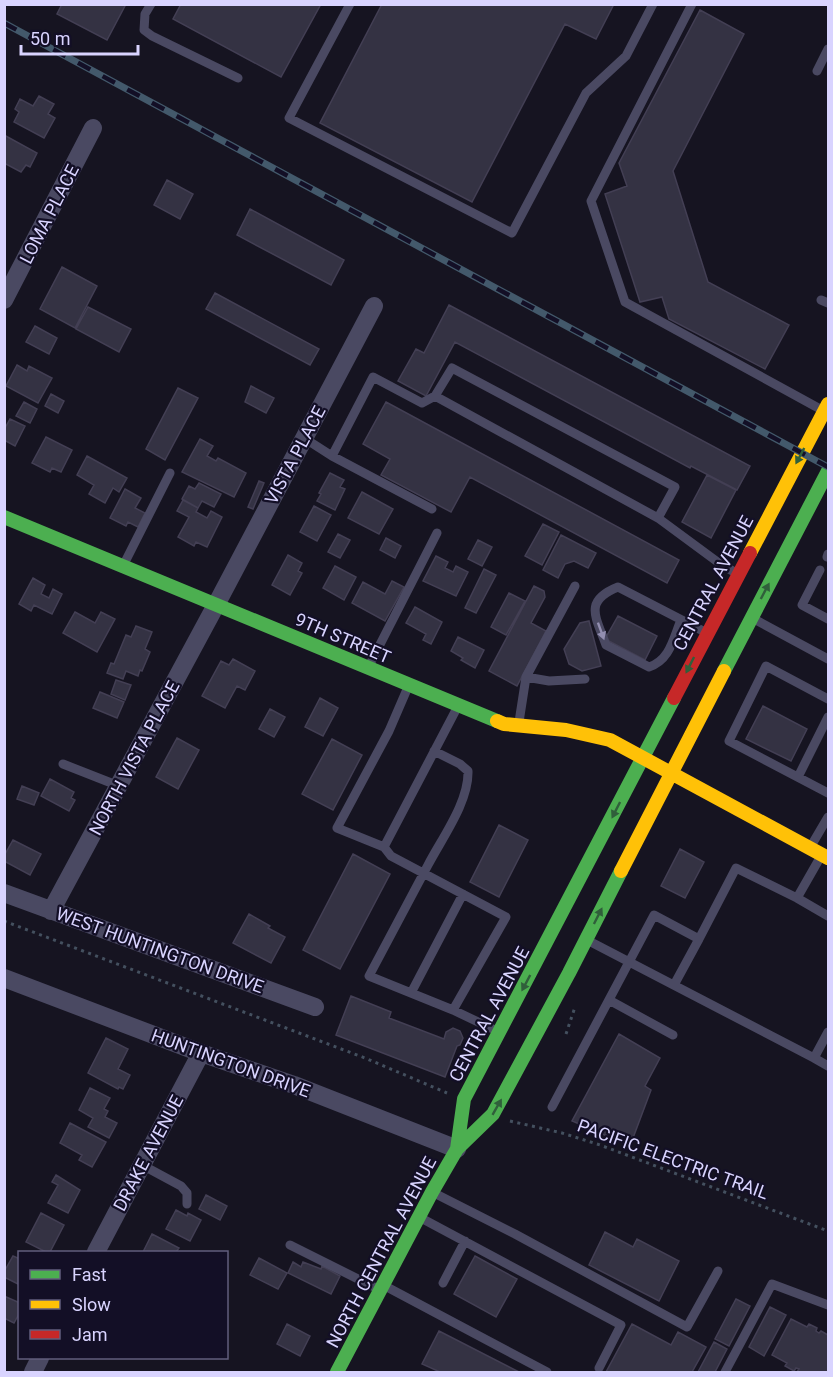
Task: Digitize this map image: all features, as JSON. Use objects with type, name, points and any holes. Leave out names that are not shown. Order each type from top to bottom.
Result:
[{"type":"main road","name":"CENTRAL AVENUE","points":[[457,1149],[464,1099],[827,408]]},
{"type":"main road","points":[[457,1149],[493,1114],[828,471]]},
{"type":"main road","name":"9TH STREET","points":[[4,517],[504,724],[572,729],[597,734],[820,853]]},
{"type":"main road","name":"NORTH CENTRAL AVENUE","points":[[337,1372],[457,1149]]},
{"type":"street","name":"LOMA PLACE","points":[[4,300],[93,128]]},
{"type":"street","name":"VISTA PLACE","points":[[216,605],[374,306]]},
{"type":"street","name":"NORTH VISTA PLACE","points":[[51,911],[216,605]]},
{"type":"street","name":"WEST HUNTINGTON DRIVE","points":[[4,893],[315,1007]]},
{"type":"street","name":"HUNTINGTON DRIVE","points":[[4,978],[201,1053],[294,1085],[457,1149]]},
{"type":"street","name":"DRAKE AVENUE","points":[[97,1251],[201,1053]]},
{"type":"lane","points":[[151,4],[145,14],[144,30],[238,78]]},
{"type":"lane","points":[[350,4],[289,118],[512,233],[586,93],[626,56],[653,4]]},
{"type":"lane","points":[[692,4],[591,201],[625,302],[827,408]]},
{"type":"lane","points":[[817,71],[828,49]]},
{"type":"lane","points":[[332,456],[372,377],[422,403],[435,396],[452,368],[675,487],[658,518]]},
{"type":"lane","points":[[435,396],[658,518],[719,563],[738,574]]},
{"type":"lane","points":[[304,438],[332,456],[432,509]]},
{"type":"lane","points":[[123,566],[170,473]]},
{"type":"lane","points":[[368,668],[437,533]]},
{"type":"lane","points":[[820,570],[802,605],[828,619]]},
{"type":"lane","points":[[518,725],[526,677],[575,586]]},
{"type":"lane","points":[[681,620],[660,664],[649,667],[606,645],[594,611],[597,602],[605,592],[618,587],[681,620],[707,634]]},
{"type":"lane","points":[[752,618],[828,658]]},
{"type":"lane","points":[[828,699],[766,666],[729,741],[828,793]]},
{"type":"lane","points":[[526,677],[549,681],[585,678]]},
{"type":"lane","points":[[409,685],[389,731],[337,828],[384,847],[391,856],[506,917],[453,1010]]},
{"type":"lane","points":[[384,847],[458,706]]},
{"type":"lane","points":[[798,777],[828,717]]},
{"type":"lane","points":[[434,751],[460,764],[468,771],[468,784],[464,796],[369,976],[500,1032]]},
{"type":"lane","points":[[63,764],[119,786]]},
{"type":"lane","points":[[797,898],[820,853],[828,817]]},
{"type":"lane","points":[[674,986],[736,868],[828,916]]},
{"type":"lane","points":[[411,993],[463,894]]},
{"type":"lane","points":[[552,1107],[654,915],[699,939]]},
{"type":"lane","points":[[586,939],[828,1066]]},
{"type":"lane","points":[[609,1000],[673,1035]]},
{"type":"lane","points":[[814,1058],[828,1032]]},
{"type":"lane","points":[[142,1165],[181,1186],[187,1193],[187,1204]]},
{"type":"lane","points":[[432,1192],[687,1327],[718,1271]]},
{"type":"lane","points":[[419,1217],[621,1325],[599,1368]]},
{"type":"lane","points":[[443,1282],[465,1241]]},
{"type":"lane","points":[[290,1245],[382,1288],[547,1372]]},
{"type":"lane","points":[[726,1372],[772,1284],[828,1305]]},
{"type":"path","points":[[4,921],[365,1058],[452,1095]]},
{"type":"path","name":"PACIFIC ELECTRIC TRAIL","points":[[507,1120],[600,1144],[828,1231]]},
{"type":"building","points":[[62,4],[126,4],[107,40],[57,14]]},
{"type":"building","points":[[181,4],[321,4],[281,77],[173,19]]},
{"type":"building","points":[[382,4],[614,4],[596,39],[565,24],[472,202],[320,123]]},
{"type":"building","points":[[700,10],[744,34],[673,171],[708,282],[789,325],[765,369],[669,319],[662,297],[640,302],[605,194],[627,186],[619,163]]},
{"type":"building","points":[[39,96],[54,104],[48,114],[55,118],[44,138],[14,122],[19,112],[15,109],[20,99],[33,106]]},
{"type":"building","points":[[4,135],[37,153],[30,167],[26,165],[21,172],[4,163]]},
{"type":"building","points":[[167,180],[193,194],[180,219],[154,205]]},
{"type":"building","points":[[250,209],[344,260],[331,285],[237,235]]},
{"type":"building","points":[[62,267],[97,286],[75,328],[40,309]]},
{"type":"building","points":[[215,293],[319,349],[310,365],[206,309]]},
{"type":"building","points":[[449,305],[750,466],[737,490],[691,466],[690,468],[455,342],[426,396],[398,381],[416,349],[424,353]]},
{"type":"building","points":[[88,307],[131,329],[119,352],[76,329]]},
{"type":"building","points":[[35,326],[57,338],[49,354],[26,342]]},
{"type":"building","points":[[17,365],[27,371],[29,366],[52,378],[38,403],[6,386]]},
{"type":"building","points":[[251,386],[274,398],[266,413],[245,402]]},
{"type":"building","points":[[178,388],[198,398],[165,460],[146,449]]},
{"type":"building","points":[[51,394],[64,401],[58,413],[45,406]]},
{"type":"building","points":[[24,402],[37,409],[30,423],[16,416]]},
{"type":"building","points":[[386,402],[679,560],[667,583],[470,477],[451,512],[381,475],[390,459],[363,444]]},
{"type":"building","points":[[10,419],[25,426],[15,446],[4,440],[4,430]]},
{"type":"building","points":[[46,437],[72,450],[61,472],[52,468],[50,472],[32,463]]},
{"type":"building","points":[[200,439],[213,446],[207,456],[216,461],[218,458],[246,473],[234,497],[182,472]]},
{"type":"building","points":[[87,456],[127,478],[119,492],[113,488],[105,503],[89,494],[94,485],[77,475]]},
{"type":"building","points":[[330,473],[344,480],[340,487],[345,489],[335,510],[317,501]]},
{"type":"building","points":[[707,475],[736,490],[711,538],[682,522]]},
{"type":"building","points":[[259,481],[264,483],[253,509],[248,507]]},
{"type":"building","points":[[199,483],[221,494],[214,507],[202,501],[198,508],[182,499],[189,486],[195,489]]},
{"type":"building","points":[[125,489],[141,498],[135,508],[145,513],[138,527],[128,522],[126,526],[110,518]]},
{"type":"building","points":[[362,492],[393,509],[379,534],[348,518]]},
{"type":"building","points":[[183,500],[198,508],[196,512],[207,518],[211,511],[222,517],[207,547],[196,542],[194,546],[178,537],[189,517],[177,511]]},
{"type":"building","points":[[314,506],[331,515],[317,541],[300,532]]},
{"type":"building","points":[[543,524],[559,532],[542,565],[525,556]]},
{"type":"building","points":[[338,534],[350,540],[340,558],[328,552]]},
{"type":"building","points":[[561,535],[596,553],[588,568],[574,561],[565,564],[558,578],[543,570]]},
{"type":"building","points":[[386,538],[401,546],[395,558],[380,550]]},
{"type":"building","points":[[478,540],[492,547],[482,566],[468,559]]},
{"type":"building","points":[[288,555],[302,563],[298,571],[302,573],[290,595],[272,585]]},
{"type":"building","points":[[436,556],[448,562],[445,568],[453,572],[456,566],[468,572],[456,596],[423,581]]},
{"type":"building","points":[[335,566],[356,577],[344,600],[323,588]]},
{"type":"building","points":[[484,569],[496,575],[476,613],[465,608]]},
{"type":"building","points":[[33,578],[45,585],[41,594],[49,598],[53,589],[62,594],[52,614],[34,605],[31,611],[19,604]]},
{"type":"building","points":[[392,581],[404,587],[385,621],[352,603],[363,582],[385,594]]},
{"type":"building","points":[[534,586],[544,591],[545,597],[531,623],[546,631],[517,686],[489,671]]},
{"type":"building","points":[[509,593],[525,601],[506,635],[491,627]]},
{"type":"building","points":[[415,607],[442,622],[431,644],[423,640],[426,634],[406,623]]},
{"type":"building","points":[[75,612],[95,623],[101,612],[115,619],[97,652],[63,633]]},
{"type":"building","points":[[618,616],[657,636],[645,660],[605,639]]},
{"type":"building","points":[[589,621],[601,666],[582,671],[569,664],[564,649],[580,623]]},
{"type":"building","points":[[136,626],[152,632],[145,649],[150,652],[142,671],[140,670],[138,676],[126,671],[123,679],[107,673],[111,663],[114,664],[126,635],[131,637]]},
{"type":"building","points":[[458,637],[484,650],[475,668],[451,651]]},
{"type":"building","points":[[233,659],[255,671],[245,690],[237,686],[225,708],[202,696],[221,661],[229,665]]},
{"type":"building","points":[[116,680],[131,685],[125,700],[111,694]]},
{"type":"building","points":[[100,692],[124,702],[117,718],[93,708]]},
{"type":"building","points":[[320,698],[338,708],[323,736],[305,727]]},
{"type":"building","points":[[763,706],[807,729],[791,761],[746,739]]},
{"type":"building","points":[[270,709],[285,717],[274,737],[259,729]]},
{"type":"building","points":[[177,738],[199,750],[178,789],[156,777]]},
{"type":"building","points":[[332,739],[362,755],[333,810],[302,794]]},
{"type":"building","points":[[50,779],[74,792],[71,798],[75,800],[69,811],[41,796]]},
{"type":"building","points":[[22,786],[39,793],[34,805],[17,799]]},
{"type":"building","points":[[499,825],[528,840],[499,897],[470,882]]},
{"type":"building","points":[[13,840],[41,854],[30,875],[4,861],[4,856]]},
{"type":"building","points":[[680,849],[704,862],[685,898],[661,886]]},
{"type":"building","points":[[353,854],[390,874],[340,969],[303,950]]},
{"type":"building","points":[[249,914],[285,937],[271,963],[233,943]]},
{"type":"building","points":[[351,996],[391,1012],[389,1018],[444,1039],[446,1032],[453,1028],[460,1031],[463,1038],[457,1046],[445,1077],[336,1035]]},
{"type":"building","points":[[619,1034],[660,1058],[645,1086],[651,1090],[630,1146],[572,1121]]},
{"type":"building","points":[[106,1038],[128,1049],[118,1069],[130,1075],[123,1089],[119,1087],[118,1089],[88,1073]]},
{"type":"building","points":[[90,1088],[110,1098],[104,1109],[108,1111],[105,1117],[117,1123],[109,1138],[88,1127],[93,1118],[79,1110]]},
{"type":"building","points":[[70,1123],[106,1142],[92,1167],[79,1160],[82,1155],[60,1143]]},
{"type":"building","points":[[56,1175],[80,1190],[68,1213],[48,1203],[58,1185],[52,1182]]},
{"type":"building","points":[[206,1195],[227,1206],[220,1220],[199,1209]]},
{"type":"building","points":[[176,1210],[201,1220],[190,1241],[166,1229]]},
{"type":"building","points":[[41,1213],[64,1225],[51,1251],[44,1251],[26,1242]]},
{"type":"building","points":[[605,1232],[633,1247],[637,1239],[679,1261],[659,1301],[589,1265]]},
{"type":"building","points":[[152,1234],[179,1248],[177,1251],[144,1251]]},
{"type":"building","points":[[13,1256],[18,1258],[18,1284],[4,1277],[4,1272]]},
{"type":"building","points":[[475,1256],[517,1279],[496,1317],[454,1294]]},
{"type":"building","points":[[259,1258],[287,1273],[278,1289],[250,1275]]},
{"type":"building","points":[[293,1262],[301,1267],[303,1262],[321,1269],[322,1266],[340,1276],[331,1294],[288,1273]]},
{"type":"building","points":[[4,1296],[18,1302],[18,1316],[14,1323],[4,1318]]},
{"type":"building","points":[[736,1299],[750,1306],[729,1346],[715,1339]]},
{"type":"building","points":[[770,1307],[786,1315],[764,1356],[749,1347]]},
{"type":"building","points":[[791,1319],[807,1327],[809,1324],[817,1328],[816,1331],[819,1333],[821,1331],[828,1335],[828,1372],[797,1372],[799,1369],[796,1368],[794,1371],[785,1366],[787,1363],[772,1355]]},
{"type":"building","points":[[287,1324],[310,1336],[300,1356],[277,1344]]},
{"type":"building","points":[[632,1324],[671,1345],[678,1332],[706,1347],[692,1372],[606,1372]]},
{"type":"building","points":[[439,1331],[519,1372],[440,1372],[422,1364]]},
{"type":"building","points":[[714,1342],[727,1349],[715,1372],[698,1372]]},
{"type":"railway","points":[[4,23],[828,467]]},
{"type":"traffic: fast","points":[[724,671],[828,471]]},
{"type":"traffic: fast","points":[[4,517],[497,721]]},
{"type":"traffic: fast","points":[[457,1149],[464,1099],[674,698]]},
{"type":"traffic: fast","points":[[337,1372],[457,1149],[493,1114],[621,871]]},
{"type":"traffic: slow","points":[[750,553],[828,404]]},
{"type":"traffic: slow","points":[[621,871],[724,671]]},
{"type":"traffic: slow","points":[[497,721],[504,724],[566,730],[610,740],[828,858]]},
{"type":"traffic: jam","points":[[674,698],[750,553]]}]
